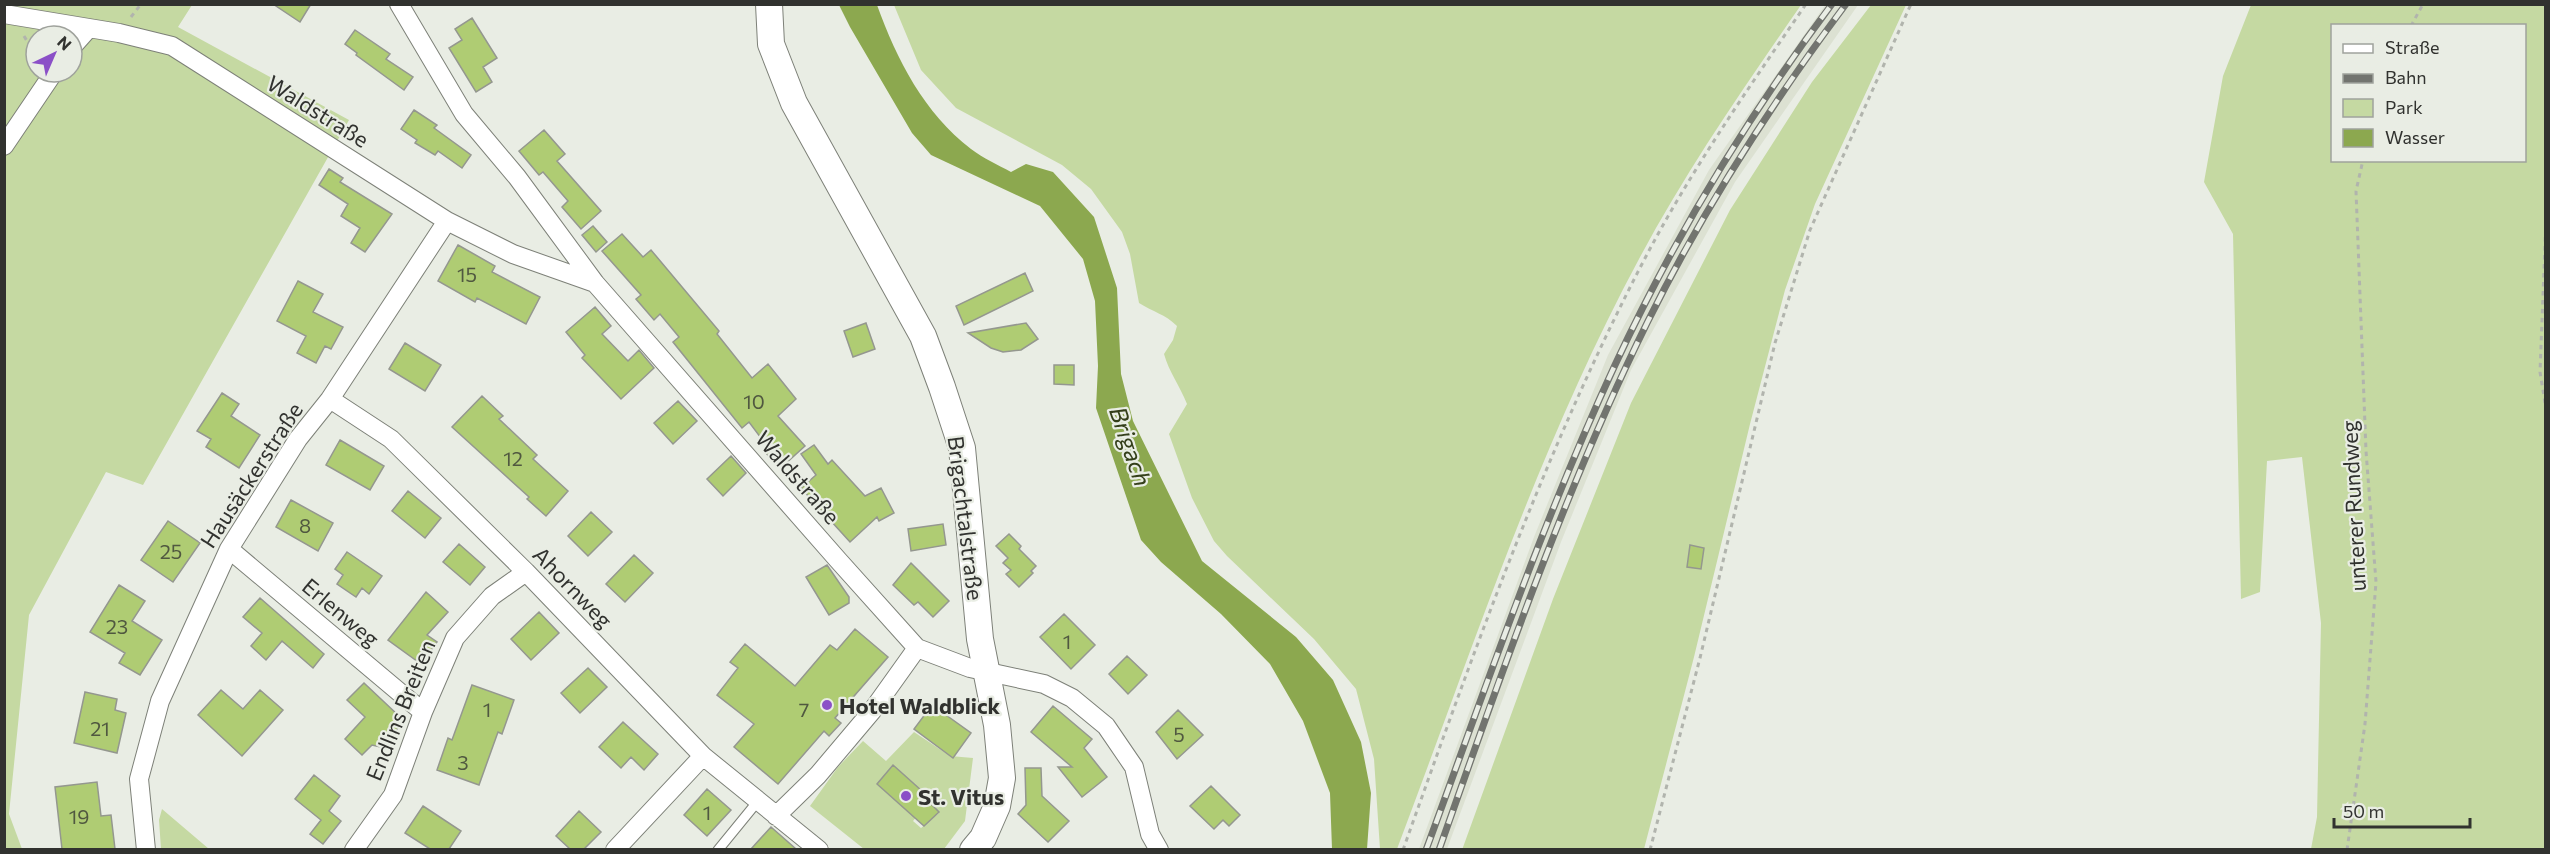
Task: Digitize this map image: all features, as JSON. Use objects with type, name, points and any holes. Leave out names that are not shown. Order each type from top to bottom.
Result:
[{"type":"street","name":"Waldstraße","points":[[399,4],[464,114],[517,177],[595,283],[917,648],[985,671],[1044,684],[1072,698],[1106,726],[1134,767],[1150,834],[1160,849]]},
{"type":"street","name":"Brigachtalstraße","points":[[769,4],[771,44],[794,103],[923,336],[962,448],[985,671],[997,726],[1002,778],[997,806],[983,838],[973,849]]},
{"type":"street","name":"Waldstraße","points":[[4,14],[119,33],[172,46],[447,221],[513,254],[595,283]]},
{"type":"street","points":[[84,34],[88,29]]},
{"type":"street","points":[[4,146],[46,84]]},
{"type":"street","name":"Hausäckerstraße","points":[[146,849],[138,778],[160,701],[229,549],[298,439],[330,399],[447,221]]},
{"type":"street","name":"Ahornweg","points":[[330,399],[391,439],[526,572],[703,756],[819,849]]},
{"type":"street","name":"Erlenweg","points":[[229,549],[423,712]]},
{"type":"street","name":"Endlins Breiten","points":[[354,849],[393,795],[423,712],[455,638],[492,596],[526,572]]},
{"type":"street","points":[[776,816],[818,775],[872,711],[917,648]]},
{"type":"street","points":[[615,849],[703,756]]},
{"type":"lane","points":[[718,849],[758,801]]},
{"type":"path","points":[[1403,849],[1537,492],[1595,358],[1675,204],[1736,106],[1806,4]]},
{"type":"path","points":[[1650,849],[1700,658],[1775,343],[1790,291],[1816,214],[1911,4]]},
{"type":"path","points":[[2411,24],[2423,4]]},
{"type":"path","name":"unterer Rundweg","points":[[2347,849],[2365,724],[2376,582],[2366,451],[2356,191],[2363,162]]},
{"type":"path","points":[[2546,219],[2540,372],[2546,409]]},
{"type":"shaded area","points":[[1826,4],[1858,5],[1735,182],[1631,370],[1561,542],[1447,849],[1419,849],[1534,537],[1608,355],[1709,170]]},
{"type":"green space","points":[[5,5],[192,5],[178,27],[349,120],[143,485],[106,472],[29,615],[9,814],[22,849],[5,850]]},
{"type":"green space","points":[[894,5],[1801,5],[1737,98],[1676,194],[1639,259],[1603,330],[1569,403],[1508,550],[1397,849],[1380,849],[1374,759],[1356,689],[1314,639],[1214,541],[1192,498],[1169,434],[1187,404],[1164,354],[1173,340],[1177,326],[1139,303],[1130,254],[1122,232],[1091,189],[1062,165],[956,108],[921,70]]},
{"type":"green space","points":[[1871,5],[1906,5],[1815,204],[1785,290],[1644,849],[1462,850],[1553,599],[1631,403],[1730,210],[1812,82]]},
{"type":"green space","points":[[2251,5],[2545,5],[2545,849],[2311,849],[2317,817],[2321,623],[2302,457],[2267,461],[2260,592],[2241,599],[2233,234],[2204,182],[2223,76]]},
{"type":"green space","points":[[914,732],[950,756],[973,758],[965,821],[944,849],[864,849],[810,806],[838,767],[863,741],[886,761]],"holes":[[[893,765],[922,791],[919,794],[939,813],[921,828],[913,821],[918,815],[905,809],[877,784]]]},
{"type":"green space","points":[[162,809],[209,849],[161,849],[159,820]]},
{"type":"water","name":"Brigach","points":[[839,5],[877,5],[894,46],[914,84],[939,119],[954,135],[971,149],[1011,172],[1026,164],[1053,172],[1094,217],[1117,288],[1121,374],[1133,421],[1202,561],[1296,637],[1333,680],[1361,742],[1371,793],[1367,849],[1332,849],[1330,793],[1303,721],[1270,664],[1221,614],[1161,562],[1141,540],[1096,408],[1098,366],[1095,301],[1083,259],[1040,206],[931,155],[912,133]]},
{"type":"building","points":[[273,4],[311,4],[300,22]]},
{"type":"building","points":[[472,18],[497,58],[483,67],[492,82],[476,92],[449,48],[462,40],[455,29]]},
{"type":"building","points":[[355,30],[390,54],[386,59],[413,77],[404,90],[356,55],[357,53],[345,44]]},
{"type":"building","points":[[414,110],[437,125],[434,128],[471,155],[462,168],[438,151],[435,155],[415,143],[417,140],[401,129]]},
{"type":"building","points":[[544,130],[565,154],[557,161],[601,211],[581,229],[562,207],[568,201],[543,172],[539,175],[519,151]]},
{"type":"building","points":[[329,169],[343,178],[340,182],[392,214],[365,252],[351,243],[360,228],[341,216],[348,204],[319,185]]},
{"type":"building","points":[[593,226],[607,242],[596,252],[582,235]]},
{"type":"building","points":[[622,234],[643,257],[651,250],[719,331],[717,334],[752,378],[768,364],[796,399],[778,416],[805,446],[785,464],[783,461],[778,466],[763,450],[767,446],[749,422],[742,428],[673,342],[679,337],[660,314],[654,320],[636,299],[641,295],[602,251]]},
{"type":"building","points":[[458,245],[495,266],[492,272],[540,297],[526,324],[477,298],[475,302],[438,281]]},
{"type":"building","points":[[1025,273],[1033,291],[964,325],[956,306]]},
{"type":"building","points":[[298,281],[323,294],[313,312],[343,327],[331,349],[325,346],[316,363],[297,353],[306,336],[277,321]]},
{"type":"building","points":[[595,307],[611,326],[602,334],[628,361],[639,350],[654,368],[621,399],[582,358],[585,355],[566,332]]},
{"type":"building","points":[[866,323],[875,349],[853,357],[844,331]]},
{"type":"building","points":[[1026,323],[1038,339],[1021,350],[1003,352],[991,348],[968,333]]},
{"type":"building","points":[[405,343],[441,365],[425,391],[389,369]]},
{"type":"building","points":[[1054,365],[1074,365],[1074,385],[1054,384]]},
{"type":"building","points":[[222,393],[239,404],[231,416],[260,435],[239,468],[206,447],[211,439],[197,431]]},
{"type":"building","points":[[482,396],[503,416],[499,419],[537,455],[533,459],[568,491],[546,516],[527,499],[529,497],[452,427]]},
{"type":"building","points":[[678,401],[697,421],[673,444],[654,423]]},
{"type":"building","points":[[340,440],[384,466],[370,490],[326,465]]},
{"type":"building","points":[[814,445],[828,464],[832,460],[865,496],[881,488],[894,513],[879,521],[877,517],[850,542],[801,488],[816,475],[801,454]]},
{"type":"building","points":[[731,456],[746,473],[723,496],[707,479]]},
{"type":"building","points":[[408,491],[441,518],[425,538],[392,511]]},
{"type":"building","points":[[291,500],[333,523],[318,551],[276,527]]},
{"type":"building","points":[[591,512],[612,532],[588,556],[568,536]]},
{"type":"building","points":[[168,521],[200,543],[173,582],[141,560]]},
{"type":"building","points":[[943,524],[946,545],[911,551],[908,529]]},
{"type":"building","points":[[1009,534],[1021,546],[1019,549],[1036,566],[1031,571],[1033,573],[1019,587],[1006,574],[1011,570],[1003,563],[1008,558],[996,546]]},
{"type":"building","points":[[459,544],[485,567],[470,585],[443,562]]},
{"type":"building","points":[[1690,545],[1704,548],[1701,569],[1687,567]]},
{"type":"building","points":[[347,552],[382,576],[369,594],[362,588],[356,597],[337,584],[343,575],[335,569]]},
{"type":"building","points":[[634,555],[653,573],[625,602],[606,584]]},
{"type":"building","points":[[911,563],[949,601],[933,617],[918,602],[914,605],[893,585]]},
{"type":"building","points":[[827,565],[849,597],[849,603],[829,615],[806,577]]},
{"type":"building","points":[[119,585],[145,601],[132,621],[162,640],[140,675],[119,663],[125,653],[90,632]]},
{"type":"building","points":[[426,592],[448,612],[427,635],[437,642],[421,664],[388,640]]},
{"type":"building","points":[[260,598],[324,654],[313,668],[282,641],[266,660],[251,646],[262,633],[243,617]]},
{"type":"building","points":[[539,612],[559,633],[531,660],[511,639]]},
{"type":"building","points":[[1064,614],[1095,645],[1071,669],[1040,637]]},
{"type":"building","points":[[855,629],[888,657],[835,718],[841,723],[829,736],[824,731],[778,784],[734,747],[754,724],[717,695],[738,668],[730,662],[745,644],[795,686],[830,645],[837,650]]},
{"type":"building","points":[[1127,656],[1147,675],[1128,694],[1109,674]]},
{"type":"building","points":[[588,668],[607,687],[580,713],[561,693]]},
{"type":"building","points":[[364,683],[399,716],[394,750],[372,745],[362,755],[345,739],[365,717],[347,700]]},
{"type":"building","points":[[472,685],[514,700],[502,734],[498,732],[479,785],[437,770],[448,738],[452,740]]},
{"type":"building","points":[[221,690],[243,709],[260,690],[283,710],[242,756],[198,715]]},
{"type":"building","points":[[85,692],[117,699],[115,710],[126,713],[117,753],[74,743]]},
{"type":"building","points":[[932,705],[971,733],[953,758],[914,729]]},
{"type":"building","points":[[1053,706],[1092,739],[1084,748],[1107,777],[1082,797],[1058,767],[1072,767],[1031,732]]},
{"type":"building","points":[[1178,710],[1203,735],[1177,759],[1156,732]]},
{"type":"building","points":[[623,722],[658,754],[644,770],[631,757],[621,768],[599,747]]},
{"type":"building","name":"St. Vitus","points":[[893,765],[922,791],[920,793],[939,812],[924,826],[877,784]]},
{"type":"building","points":[[1025,768],[1041,768],[1042,796],[1069,821],[1048,842],[1018,814],[1026,805]]},
{"type":"building","points":[[314,775],[340,796],[329,811],[341,821],[323,844],[310,834],[321,820],[295,799]]},
{"type":"building","points":[[97,782],[101,816],[111,815],[115,849],[62,849],[55,787]]},
{"type":"building","points":[[1211,786],[1240,815],[1229,826],[1223,820],[1214,829],[1190,806]]},
{"type":"building","points":[[707,789],[731,810],[707,836],[684,815]]},
{"type":"building","points":[[423,806],[461,831],[449,849],[430,849],[405,833]]},
{"type":"building","points":[[579,811],[601,832],[584,849],[570,849],[556,836]]},
{"type":"building","points":[[771,827],[796,849],[751,849]]},
{"type":"railway","points":[[1426,850],[1539,544],[1615,365],[1687,224],[1714,179],[1771,90],[1832,4]]},
{"type":"railway","points":[[1439,850],[1536,582],[1617,385],[1669,280],[1715,198],[1791,80],[1846,4]]},
{"type":"place","name":"Hotel Waldblick","points":[[827,705]]},
{"type":"place","name":"St. Vitus","points":[[906,796]]}]
